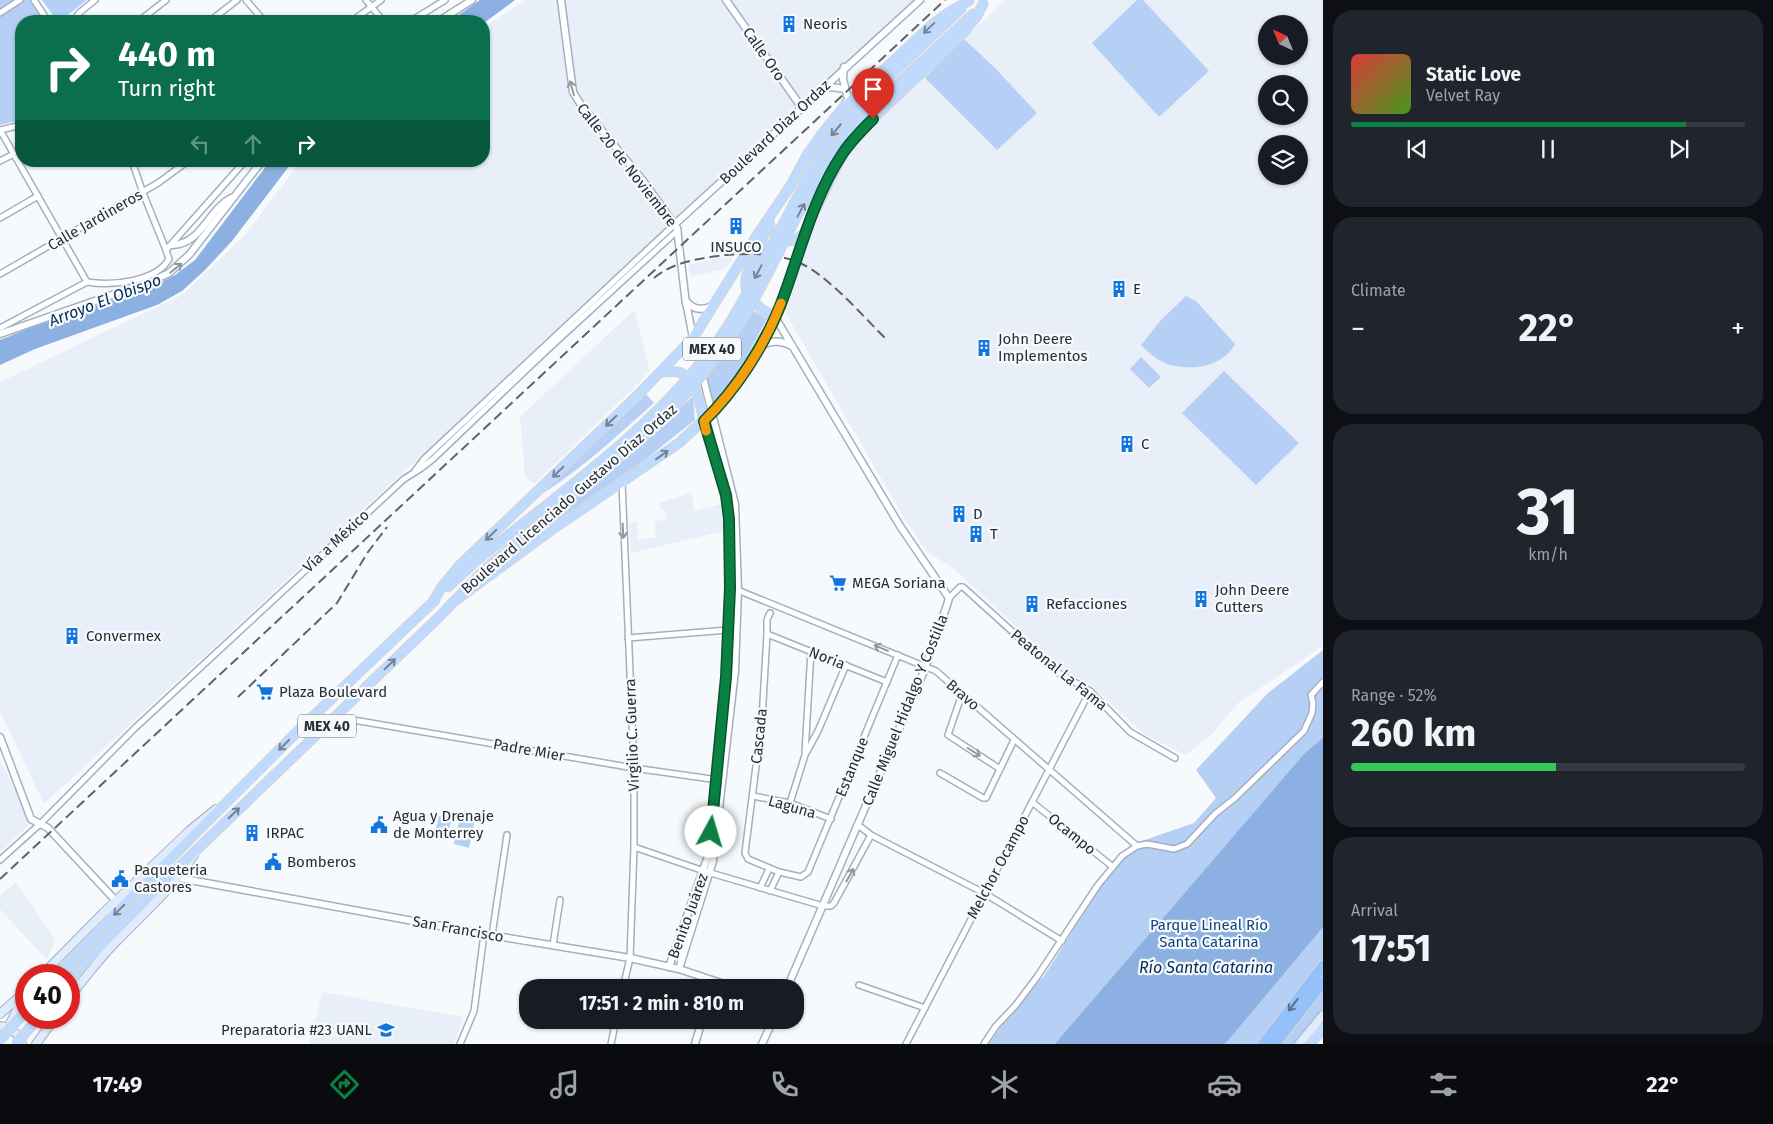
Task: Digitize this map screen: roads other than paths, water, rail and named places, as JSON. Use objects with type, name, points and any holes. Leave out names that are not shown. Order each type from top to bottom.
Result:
[{"type":"highway","points":[[1263,1044],[1323,966]]},
{"type":"highway","points":[[1275,1044],[1323,982]]},
{"type":"main road","name":"Boulevard Licenciado Gustavo Díaz Ordaz","points":[[68,964],[303,726],[432,602],[476,561],[618,446],[668,399],[703,360],[727,328],[821,152],[842,124],[882,83],[970,0]]},
{"type":"main road","points":[[432,602],[460,565],[633,400],[694,338],[817,140],[843,108],[934,23],[970,0]]},
{"type":"main road","name":"Boulevard Licenciado Gustavo Díaz Ordaz","points":[[80,967],[122,922],[336,717],[484,570],[657,425],[682,399],[711,365],[750,307],[837,146],[860,119],[985,2]]},
{"type":"main road","points":[[769,217],[770,229],[777,238],[787,241],[797,239],[805,232],[834,169],[850,144],[905,87],[964,32],[985,2]]},
{"type":"main road","points":[[769,217],[763,240],[746,274],[745,285],[749,295],[758,306],[775,317]]},
{"type":"main road","points":[[452,603],[550,531],[622,483],[678,442],[712,413],[735,386],[775,317],[807,227]]},
{"type":"main road","points":[[661,372],[677,372],[687,378],[696,390],[704,421]]},
{"type":"main road","name":"Boulevard Licenciado Gustavo Díaz Ordaz","points":[[53,964],[189,831],[212,811],[228,802]]},
{"type":"main road","name":"Boulevard Licenciado Gustavo Díaz Ordaz","points":[[80,983],[116,942],[179,878],[200,847]]},
{"type":"main road","points":[[0,1014],[15,1000]]},
{"type":"main road","points":[[2,1044],[3,1027],[15,1008]]},
{"type":"main road","points":[[1299,1044],[1323,1015]]},
{"type":"main road","points":[[0,1040],[15,1023]]},
{"type":"main road","points":[[3,1027],[17,1034],[22,1044]]},
{"type":"main road","points":[[1310,1044],[1323,1028]]},
{"type":"main road","points":[[16,1044],[29,1029]]},
{"type":"main road","points":[[36,1044],[46,1029]]},
{"type":"street","points":[[0,13],[20,0]]},
{"type":"street","points":[[34,0],[44,15]]},
{"type":"street","points":[[82,15],[95,0]]},
{"type":"street","points":[[147,15],[166,0]]},
{"type":"street","points":[[218,15],[237,0]]},
{"type":"street","points":[[246,0],[259,15]]},
{"type":"street","points":[[366,0],[378,15]]},
{"type":"street","points":[[361,15],[381,0]]},
{"type":"street","points":[[421,15],[445,0]]},
{"type":"street","points":[[448,15],[472,0]]},
{"type":"street","name":"Calle 20 de Noviembre","points":[[561,0],[571,85],[576,98],[677,227],[686,301],[688,333],[686,342],[641,389],[633,400]]},
{"type":"street","name":"Calle Oro","points":[[726,0],[802,108]]},
{"type":"street","name":"Boulevard Diaz Ordaz","points":[[677,227],[844,67],[920,0]]},
{"type":"street","points":[[843,108],[848,99],[843,74],[844,67]]},
{"type":"street","points":[[818,92],[832,86],[845,89]]},
{"type":"street","points":[[0,161],[14,154],[0,130],[15,126]]},
{"type":"street","points":[[21,167],[88,282]]},
{"type":"street","points":[[0,328],[88,282],[96,284],[122,282],[150,275],[166,266],[169,259],[134,167]]},
{"type":"street","name":"Calle Jardineros","points":[[0,274],[158,183],[180,167]]},
{"type":"street","points":[[166,250],[239,167]]},
{"type":"street","points":[[0,334],[152,281],[169,273],[189,255],[257,167]]},
{"type":"street","points":[[0,218],[38,196]]},
{"type":"street","points":[[172,245],[180,245],[191,240],[217,208],[234,197]]},
{"type":"street","name":"Vía a México","points":[[0,860],[40,824],[135,728],[677,227]]},
{"type":"street","points":[[686,301],[691,306],[704,309],[716,303]]},
{"type":"street","name":"Calle 20 de Noviembre","points":[[686,301],[694,338]]},
{"type":"street","name":"Calle Miguel Hidalgo Y Costilla","points":[[775,317],[900,526],[949,598],[926,666],[791,979]]},
{"type":"street","name":"Benito Juárez","points":[[679,969],[707,872],[735,671],[738,589],[735,504],[694,338]]},
{"type":"street","points":[[758,348],[768,342],[779,341],[789,345],[797,352]]},
{"type":"street","name":"Benito Juárez","points":[[704,421],[729,506],[730,588],[719,780]]},
{"type":"street","name":"Virgilio C. Guerra","points":[[622,483],[634,768],[634,847],[630,958],[625,979]]},
{"type":"street","points":[[729,540],[737,540]]},
{"type":"street","name":"Peatonal La Fama","points":[[949,598],[960,586],[963,587],[1057,672],[1090,691],[1131,733],[1175,758]]},
{"type":"street","name":"Bravo","points":[[730,588],[738,589],[936,671],[1137,846]]},
{"type":"street","name":"Cascada","points":[[769,869],[747,858],[745,853],[762,719],[767,620],[770,613]]},
{"type":"street","points":[[628,638],[728,630]]},
{"type":"street","name":"Noria","points":[[767,634],[887,682]]},
{"type":"street","points":[[805,755],[811,651]]},
{"type":"street","name":"Estanque","points":[[779,872],[804,877],[810,868],[898,655]]},
{"type":"street","points":[[790,803],[805,755],[818,731],[846,664]]},
{"type":"street","points":[[984,1044],[996,1026],[1015,1006],[1037,977],[1080,912],[1122,856],[1137,846],[1147,844],[1174,849],[1187,844],[1215,814],[1235,798],[1304,731],[1312,713],[1313,703],[1311,695],[1323,682]]},
{"type":"street","name":"Melchor Ocampo","points":[[906,1044],[1090,691]]},
{"type":"street","points":[[962,694],[948,735],[1000,769]]},
{"type":"street","name":"Padre Mier","points":[[336,717],[634,768],[719,780]]},
{"type":"street","points":[[0,737],[31,819],[48,828],[116,901]]},
{"type":"street","points":[[940,774],[985,798],[1014,740]]},
{"type":"street","name":"Laguna","points":[[753,796],[790,803],[831,819]]},
{"type":"street","name":"Ocampo","points":[[1032,802],[1113,867]]},
{"type":"street","points":[[858,825],[871,836],[984,893],[1062,941]]},
{"type":"street","points":[[492,935],[507,835]]},
{"type":"street","points":[[634,847],[770,891],[823,906],[832,906],[871,836]]},
{"type":"street","points":[[760,888],[769,869],[779,872],[770,891]]},
{"type":"street","name":"Benito Juárez","points":[[670,967],[707,872]]},
{"type":"street","name":"San Francisco","points":[[179,878],[484,934],[630,958],[679,969],[702,979]]},
{"type":"street","points":[[553,945],[560,900]]},
{"type":"street","points":[[460,1044],[474,1011],[484,934]]},
{"type":"street","points":[[859,985],[925,1008]]},
{"type":"street","points":[[610,1044],[614,1029]]},
{"type":"street","points":[[695,1044],[699,1029]]},
{"type":"street","points":[[762,1044],[769,1029]]},
{"type":"water","points":[[480,0],[515,0],[490,19],[490,15],[459,15]]},
{"type":"water","points":[[265,167],[288,167],[232,241],[182,291],[157,305],[35,349],[0,365],[0,340],[151,287],[175,275],[195,260]]},
{"type":"water","name":"Río Santa Catarina","points":[[1323,738],[1323,927],[1225,1044],[1055,1044],[1305,753]]},
{"type":"railway","points":[[0,879],[945,0]]},
{"type":"railway","points":[[654,278],[676,265],[709,257],[750,254],[782,257],[802,264],[823,278],[885,338]]},
{"type":"railway","points":[[238,697],[337,603],[368,552],[387,527]]},
{"type":"place","name":"Neoris","points":[[789,24]]},
{"type":"place","name":"INSUCO","points":[[736,226]]},
{"type":"place","name":"E","points":[[1119,289]]},
{"type":"place","name":"John Deere Implementos","points":[[984,348]]},
{"type":"place","name":"C","points":[[1127,444]]},
{"type":"place","name":"D","points":[[959,514]]},
{"type":"place","name":"T","points":[[976,534]]},
{"type":"place","name":"MEGA Soriana","points":[[838,583]]},
{"type":"place","name":"John Deere Cutters","points":[[1201,599]]},
{"type":"place","name":"Refacciones","points":[[1032,604]]},
{"type":"place","name":"Convermex","points":[[72,636]]},
{"type":"place","name":"Plaza Boulevard","points":[[265,692]]},
{"type":"place","name":"Agua y Drenaje de Monterrey","points":[[379,825]]},
{"type":"place","name":"IRPAC","points":[[252,833]]},
{"type":"place","name":"Bomberos","points":[[273,862]]},
{"type":"place","name":"Paqueteria Castores","points":[[120,879]]},
{"type":"place","name":"Preparatoria #23 UANL","points":[[386,1030]]},
{"type":"water label","name":"Arroyo El Obispo","points":[[105,300]]},
{"type":"park label","name":"Parque Lineal Río Santa Catarina","points":[[1209,934]]}]
